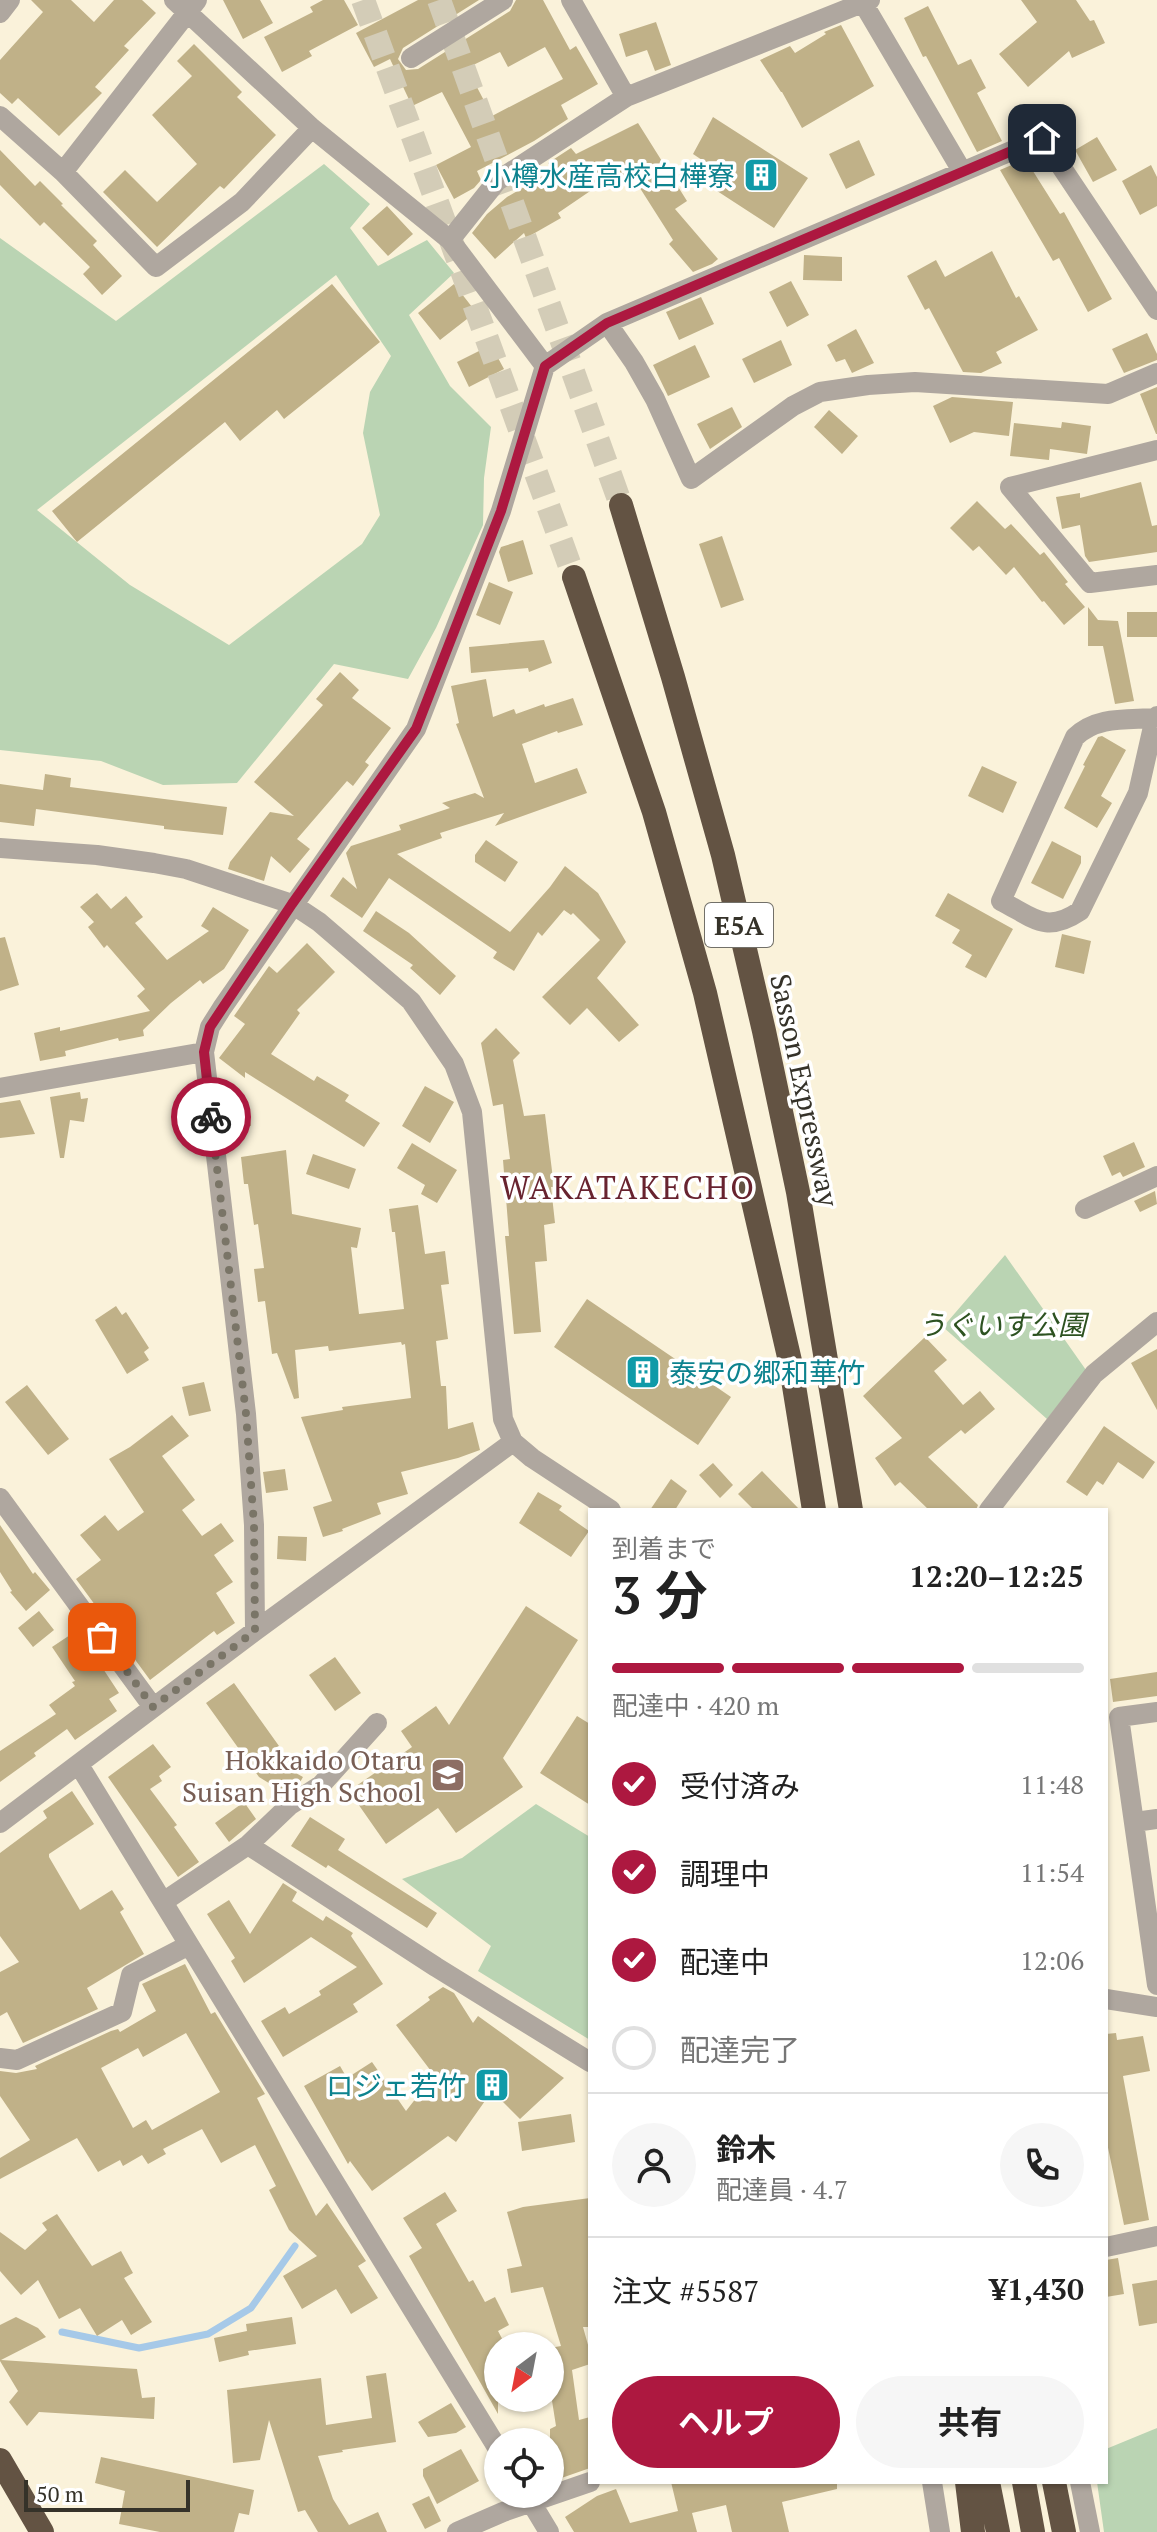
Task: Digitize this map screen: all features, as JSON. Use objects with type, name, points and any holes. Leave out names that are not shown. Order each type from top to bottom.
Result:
[{"type":"highway","name":"Sasson Expressway","points":[[621,505],[723,855],[798,1192],[851,1508]]},
{"type":"highway","name":"E5A","points":[[574,577],[654,812],[705,993],[790,1361],[814,1508]]},
{"type":"highway","points":[[0,2460],[42,2532]]},
{"type":"highway","points":[[967,2484],[973,2532]]},
{"type":"highway","points":[[988,2484],[998,2532]]},
{"type":"highway","points":[[1024,2484],[1033,2532]]},
{"type":"highway","points":[[1054,2484],[1064,2532]]},
{"type":"street","points":[[0,13],[10,0]]},
{"type":"street","points":[[411,58],[503,0]]},
{"type":"street","points":[[571,0],[626,97]]},
{"type":"street","points":[[450,240],[497,181],[626,97],[866,1],[962,171]]},
{"type":"street","points":[[63,172],[186,4],[312,128],[450,240],[545,366]]},
{"type":"street","points":[[0,116],[63,172],[156,267],[242,202],[312,128]]},
{"type":"street","points":[[255,1631],[254,1525],[246,1414],[204,1052],[210,1027],[292,904],[416,729],[501,511],[545,366],[607,323],[1042,138],[1157,310]]},
{"type":"street","points":[[607,323],[655,399],[691,479],[793,406],[820,392],[915,382],[1108,394],[1157,373]]},
{"type":"street","points":[[1157,450],[1010,487],[1090,583],[1157,575]]},
{"type":"street","points":[[1156,717],[1138,793],[1080,911],[1065,921],[1045,924],[1001,901],[1075,737],[1086,727],[1101,721],[1156,717]]},
{"type":"street","points":[[0,848],[97,855],[154,863],[199,873],[292,904],[319,922],[411,1001],[454,1064],[472,1112],[503,1419],[513,1442],[608,1508]]},
{"type":"street","points":[[1,1083],[204,1052]]},
{"type":"street","points":[[1085,1209],[1157,1176]]},
{"type":"street","points":[[991,1508],[1094,1374],[1157,1322]]},
{"type":"street","points":[[0,1823],[513,1442]]},
{"type":"street","points":[[0,1498],[153,1707]]},
{"type":"street","points":[[1157,1712],[1119,1717],[1157,1985]]},
{"type":"street","points":[[163,1902],[248,1845],[290,1805],[321,1785],[377,1723]]},
{"type":"street","points":[[79,1765],[485,2428]]},
{"type":"street","points":[[1135,1822],[1157,1819]]},
{"type":"street","points":[[248,1845],[588,2061]]},
{"type":"street","points":[[0,2058],[17,2060],[122,2012],[131,1975],[189,1945]]},
{"type":"street","points":[[1108,1999],[1157,2007]]},
{"type":"street","points":[[1108,2247],[1157,2236]]},
{"type":"street","points":[[564,2489],[588,2483]]},
{"type":"street","points":[[932,2484],[940,2532]]},
{"type":"street","points":[[1080,2484],[1090,2532]]},
{"type":"street","points":[[457,2532],[510,2508]]},
{"type":"street","points":[[534,2508],[549,2532]]},
{"type":"green space","points":[[324,164],[370,204],[350,228],[378,266],[427,240],[454,273],[409,315],[450,386],[491,427],[484,478],[483,525],[436,628],[408,679],[334,664],[237,783],[163,785],[101,761],[0,750],[0,238],[116,321]],"holes":[[[336,275],[391,356],[370,392],[363,433],[380,515],[362,544],[229,645],[130,585],[37,510]]]},
{"type":"green space","name":"うぐいす公園","points":[[1005,1255],[1086,1370],[1047,1419],[943,1327]]},
{"type":"green space","points":[[536,1804],[588,1836],[588,2039],[478,1971],[491,1946],[402,1879],[462,1858]]},
{"type":"green space","points":[[1157,2428],[1157,2532],[1104,2532],[1097,2484],[1108,2484],[1108,2448]]},
{"type":"building","points":[[31,0],[71,0],[94,22],[114,0],[142,0],[156,13],[124,46],[129,50],[95,87],[102,93],[59,136],[18,98],[12,104],[0,93],[0,60],[43,12]]},
{"type":"building","points":[[223,0],[260,0],[273,23],[243,39]]},
{"type":"building","points":[[323,0],[344,0],[358,25],[309,51],[312,56],[282,72],[264,37],[313,12],[310,7]]},
{"type":"building","points":[[418,0],[479,0],[403,48],[398,59],[406,70],[418,69],[510,11],[516,0],[543,0],[570,50],[576,46],[598,84],[561,105],[568,119],[477,171],[481,180],[474,188],[454,199],[436,165],[471,147],[442,92],[412,106],[390,59],[374,67],[356,33]],"holes":[[[545,47],[563,79],[492,116],[467,68],[500,52],[508,67]]]},
{"type":"building","points":[[1021,0],[1076,0],[1090,21],[1094,20],[1105,43],[1072,58],[1069,51],[1028,87],[999,54],[1037,22]]},
{"type":"building","points":[[928,6],[958,65],[971,59],[986,88],[977,93],[1002,141],[977,152],[904,18]]},
{"type":"building","points":[[656,22],[671,65],[655,71],[647,50],[626,57],[619,34]]},
{"type":"building","points":[[841,25],[874,86],[802,128],[760,60],[790,46],[795,53],[826,34],[824,32]]},
{"type":"building","points":[[194,44],[242,92],[237,97],[276,135],[224,189],[220,186],[157,247],[103,192],[125,170],[157,202],[197,164],[152,115],[192,76],[177,61]]},
{"type":"building","name":"小樽水産高校白樺寮","points":[[713,117],[808,178],[774,228],[714,189],[720,172],[693,154]]},
{"type":"building","points":[[638,123],[687,201],[675,209],[718,259],[712,264],[693,272],[669,244],[673,240],[631,174],[605,188],[602,183],[558,213],[561,218],[526,238],[524,233],[495,259],[472,233],[487,214],[507,197],[553,170],[548,163],[571,148],[576,154]]},
{"type":"building","points":[[1097,137],[1117,170],[1093,182],[1075,150]]},
{"type":"building","points":[[859,140],[875,175],[846,189],[829,154]]},
{"type":"building","points":[[0,150],[35,186],[40,181],[63,204],[97,241],[93,245],[122,276],[102,295],[83,274],[90,267],[44,222],[40,226],[0,185]]},
{"type":"building","points":[[1026,160],[1060,214],[1064,212],[1112,299],[1088,312],[1059,258],[1053,261],[1000,170]]},
{"type":"building","points":[[1151,165],[1157,177],[1157,206],[1140,215],[1122,181]]},
{"type":"building","points":[[387,206],[413,234],[388,256],[362,228]]},
{"type":"building","points":[[992,251],[1016,298],[1019,296],[1038,330],[996,352],[1002,363],[981,373],[963,372],[929,308],[925,310],[907,276],[936,260],[945,277]]},
{"type":"building","points":[[804,255],[842,257],[842,281],[803,280]]},
{"type":"building","points":[[791,281],[809,315],[787,327],[769,292]]},
{"type":"building","points":[[332,284],[380,342],[284,419],[277,410],[240,441],[225,422],[77,542],[52,511]]},
{"type":"building","points":[[454,284],[476,312],[440,340],[418,313]]},
{"type":"building","points":[[701,297],[714,324],[679,340],[666,312]]},
{"type":"building","points":[[856,329],[874,363],[852,373],[845,359],[836,362],[827,345]]},
{"type":"building","points":[[1147,333],[1157,360],[1124,373],[1112,349]]},
{"type":"building","points":[[781,340],[792,365],[754,383],[742,359]]},
{"type":"building","points":[[491,345],[504,369],[469,387],[457,362]]},
{"type":"building","points":[[695,345],[710,377],[668,396],[653,365]]},
{"type":"building","points":[[1157,387],[1157,434],[1156,434],[1140,394]]},
{"type":"building","points":[[952,397],[1013,402],[1009,436],[974,432],[950,443],[933,406]]},
{"type":"building","points":[[732,407],[742,427],[710,449],[697,424]]},
{"type":"building","points":[[829,410],[858,436],[842,454],[814,427]]},
{"type":"building","points":[[1062,422],[1091,426],[1087,454],[1050,449],[1049,460],[1010,456],[1014,423],[1061,428]]},
{"type":"building","points":[[1141,482],[1152,526],[1157,525],[1157,552],[1089,562],[1085,556],[1080,525],[1062,529],[1056,497],[1080,493],[1080,498]]},
{"type":"building","points":[[977,501],[1005,529],[1011,524],[1040,555],[1044,552],[1068,582],[1065,584],[1085,607],[1064,625],[1014,567],[1006,575],[979,546],[973,551],[950,528]]},
{"type":"building","points":[[722,536],[744,600],[721,608],[699,544]]},
{"type":"building","points":[[523,540],[533,574],[508,582],[499,552],[501,547]]},
{"type":"building","points":[[489,582],[513,592],[500,625],[476,615]]},
{"type":"building","points":[[1088,607],[1098,620],[1118,621],[1134,701],[1115,704],[1103,646],[1088,646]]},
{"type":"building","points":[[1127,612],[1157,612],[1157,637],[1127,637]]},
{"type":"building","points":[[544,640],[552,663],[529,672],[528,668],[471,673],[469,647]]},
{"type":"building","points":[[340,672],[359,690],[352,698],[391,728],[365,762],[369,765],[353,786],[347,781],[297,839],[310,849],[290,873],[271,856],[264,881],[228,869],[230,862],[270,812],[294,816],[254,782],[323,705],[316,699]]},
{"type":"building","points":[[486,679],[493,717],[514,709],[516,714],[573,698],[583,725],[522,744],[535,783],[577,768],[587,793],[495,826],[504,813],[440,833],[442,838],[397,854],[510,932],[565,866],[598,893],[626,942],[597,978],[639,1025],[619,1042],[587,1008],[570,1025],[542,997],[600,940],[573,913],[571,915],[564,910],[542,936],[538,932],[514,971],[493,958],[497,952],[389,878],[362,918],[330,896],[343,877],[357,889],[346,853],[351,846],[401,830],[399,825],[450,808],[442,803],[475,793],[484,798],[456,724],[459,723],[451,686]]},
{"type":"building","points":[[1102,736],[1126,750],[1101,796],[1112,803],[1097,828],[1064,808],[1083,765],[1098,737]]},
{"type":"building","points":[[982,766],[1017,782],[1003,813],[968,796]]},
{"type":"building","points":[[45,774],[71,778],[70,787],[227,807],[223,835],[36,809],[34,826],[0,822],[0,784],[43,790]]},
{"type":"building","points":[[486,840],[518,862],[505,882],[475,862],[475,855]]},
{"type":"building","points":[[1052,841],[1081,856],[1081,863],[1063,899],[1031,883]]},
{"type":"building","points":[[97,893],[111,909],[126,896],[143,917],[135,923],[167,960],[209,931],[201,926],[213,907],[249,930],[224,969],[203,984],[200,980],[171,1003],[143,1030],[144,1036],[119,1041],[118,1038],[65,1051],[66,1056],[40,1061],[34,1033],[60,1027],[60,1031],[150,1011],[137,996],[145,989],[107,945],[104,948],[88,927],[94,922],[80,907]]},
{"type":"building","points":[[948,893],[1013,929],[986,978],[965,967],[972,955],[952,943],[960,930],[935,916]]},
{"type":"building","points":[[376,911],[409,933],[456,976],[440,995],[410,968],[413,965],[363,931]]},
{"type":"building","points":[[1062,934],[1091,941],[1084,974],[1055,967]]},
{"type":"building","points":[[5,937],[19,985],[0,991],[0,938]]},
{"type":"building","points":[[307,943],[335,972],[297,1010],[300,1013],[271,1054],[314,1081],[317,1076],[349,1095],[345,1101],[380,1123],[364,1147],[245,1072],[245,1078],[219,1058],[245,1024],[234,1016],[269,966],[277,973]]},
{"type":"building","points":[[496,1028],[520,1053],[513,1060],[524,1116],[545,1114],[555,1223],[544,1225],[547,1261],[535,1262],[541,1332],[514,1334],[505,1236],[509,1236],[503,1160],[510,1159],[503,1104],[493,1106],[481,1043]]},
{"type":"building","points":[[425,1086],[454,1102],[430,1143],[402,1126]]},
{"type":"building","points":[[80,1092],[81,1099],[88,1098],[84,1122],[70,1120],[64,1158],[60,1158],[50,1097]]},
{"type":"building","points":[[20,1100],[35,1134],[0,1138],[0,1103]]},
{"type":"building","points":[[248,1104],[251,1126],[234,1129],[232,1106]]},
{"type":"building","points":[[1134,1142],[1145,1167],[1123,1177],[1120,1172],[1112,1176],[1103,1156]]},
{"type":"building","points":[[412,1143],[457,1170],[437,1203],[421,1194],[425,1185],[397,1168]]},
{"type":"building","points":[[286,1150],[292,1214],[361,1228],[357,1248],[351,1247],[359,1314],[404,1309],[395,1232],[392,1232],[389,1209],[418,1205],[425,1254],[445,1251],[449,1284],[441,1285],[448,1339],[436,1341],[441,1386],[446,1386],[448,1429],[473,1422],[480,1450],[401,1472],[408,1494],[377,1503],[381,1514],[323,1537],[313,1507],[332,1501],[301,1417],[343,1410],[342,1407],[411,1398],[405,1344],[401,1342],[329,1351],[328,1346],[295,1350],[299,1398],[294,1399],[277,1353],[272,1354],[265,1301],[258,1302],[254,1269],[264,1268],[258,1224],[254,1225],[241,1157]]},
{"type":"building","points":[[313,1154],[356,1169],[349,1189],[306,1174]]},
{"type":"building","points":[[1155,1191],[1157,1204],[1140,1212],[1134,1201]]},
{"type":"building","name":"泰安の郷和華竹","points":[[587,1299],[731,1397],[698,1445],[554,1347]]},
{"type":"building","points":[[116,1306],[122,1315],[126,1312],[149,1348],[144,1352],[149,1360],[127,1374],[95,1320]]},
{"type":"building","points":[[925,1337],[947,1360],[934,1371],[963,1405],[980,1391],[995,1409],[965,1434],[961,1430],[928,1457],[978,1505],[977,1508],[927,1508],[900,1482],[895,1486],[875,1458],[902,1438],[863,1396]]},
{"type":"building","points":[[1157,1349],[1157,1410],[1131,1363]]},
{"type":"building","points":[[204,1382],[211,1411],[189,1416],[182,1387]]},
{"type":"building","points":[[27,1385],[69,1439],[48,1455],[5,1402]]},
{"type":"building","points":[[172,1415],[189,1436],[162,1456],[195,1500],[182,1510],[202,1536],[221,1523],[234,1541],[214,1555],[233,1582],[216,1593],[235,1623],[217,1635],[214,1631],[150,1680],[76,1579],[101,1560],[80,1535],[105,1515],[118,1531],[144,1512],[109,1459]]},
{"type":"building","points":[[1104,1426],[1155,1462],[1143,1479],[1118,1462],[1103,1485],[1097,1481],[1087,1496],[1066,1482]]},
{"type":"building","points":[[713,1463],[733,1485],[720,1498],[699,1475]]},
{"type":"building","points":[[285,1469],[288,1490],[266,1493],[263,1472]]},
{"type":"building","points":[[762,1471],[798,1508],[752,1508],[738,1494]]},
{"type":"building","points":[[671,1479],[687,1491],[676,1508],[651,1508]]},
{"type":"building","points":[[538,1492],[562,1506],[559,1510],[588,1532],[571,1557],[519,1523]]},
{"type":"building","points":[[0,1525],[33,1574],[35,1572],[50,1590],[26,1611],[10,1592],[0,1572]]},
{"type":"building","points":[[278,1536],[307,1537],[306,1561],[277,1559]]},
{"type":"building","points":[[526,1606],[578,1640],[503,1758],[523,1787],[456,1833],[438,1808],[386,1844],[349,1791],[412,1747],[401,1731],[436,1706],[449,1725]]},
{"type":"building","points":[[39,1611],[54,1630],[33,1647],[18,1628]]},
{"type":"building","points":[[73,1633],[85,1651],[90,1649],[119,1693],[109,1699],[117,1711],[75,1740],[67,1729],[0,1782],[0,1751],[56,1714],[49,1705],[75,1686],[72,1682],[75,1681],[52,1647]]},
{"type":"building","points":[[335,1657],[361,1693],[335,1711],[309,1675]]},
{"type":"building","points":[[1157,1672],[1157,1696],[1113,1702],[1110,1679]]},
{"type":"building","points":[[234,1683],[279,1746],[265,1756],[303,1777],[299,1784],[285,1793],[259,1777],[206,1703]]},
{"type":"building","points":[[577,1716],[588,1723],[588,1804],[540,1773]]},
{"type":"building","points":[[153,1744],[171,1767],[159,1776],[162,1781],[150,1789],[199,1862],[178,1877],[108,1777]]},
{"type":"building","points":[[72,1791],[94,1824],[49,1854],[49,1857],[80,1910],[112,1890],[124,1909],[120,1912],[144,1954],[87,1988],[98,2009],[23,2043],[7,2012],[0,2016],[0,1972],[19,1962],[0,1936],[0,1853],[47,1818],[43,1811]]},
{"type":"building","points":[[244,1802],[256,1819],[229,1842],[215,1823]]},
{"type":"building","points":[[310,1817],[345,1839],[338,1850],[437,1913],[427,1928],[328,1865],[326,1868],[291,1846]]},
{"type":"building","points":[[283,1883],[297,1892],[292,1901],[323,1921],[326,1916],[353,1933],[351,1936],[383,1984],[353,2004],[358,2012],[283,2057],[261,2021],[285,2007],[289,2014],[321,1995],[319,1991],[357,1967],[311,1937],[244,1983],[231,1961],[235,1958],[207,1914],[229,1900],[250,1934]]},
{"type":"building","points":[[185,1964],[211,2014],[215,2012],[265,2094],[257,2098],[316,2216],[327,2203],[366,2261],[358,2266],[378,2298],[351,2314],[336,2289],[302,2309],[283,2276],[317,2256],[289,2230],[269,2190],[276,2186],[255,2145],[221,2163],[202,2129],[163,2149],[166,2154],[148,2164],[142,2155],[123,2166],[120,2160],[98,2172],[77,2138],[0,2179],[0,2158],[30,2140],[0,2096],[0,2071],[16,2073],[37,2069],[35,2066],[111,2031],[118,2029],[120,2032],[156,2011],[142,1984]],"holes":[[[186,2033],[220,2092],[152,2130],[146,2120],[133,2128],[101,2068],[138,2048],[143,2057]]]},
{"type":"building","points":[[443,1987],[454,1993],[473,2023],[478,2016],[564,2078],[520,2119],[492,2091],[456,2142],[448,2136],[372,2191],[350,2161],[348,2164],[304,2086],[340,2066],[347,2078],[372,2062],[406,2111],[434,2075],[396,2025]]},
{"type":"building","points":[[1116,2033],[1117,2040],[1143,2036],[1150,2071],[1123,2076],[1149,2220],[1124,2225],[1108,2148],[1108,2034]]},
{"type":"building","points":[[571,2114],[575,2142],[522,2151],[518,2122]]},
{"type":"building","points":[[445,2192],[457,2211],[436,2224],[469,2282],[473,2280],[485,2302],[495,2297],[509,2325],[499,2332],[484,2332],[484,2389],[409,2256],[422,2248],[403,2218]]},
{"type":"building","points":[[588,2198],[588,2327],[583,2327],[588,2345],[588,2365],[572,2370],[579,2420],[588,2418],[588,2469],[564,2477],[564,2428],[552,2428],[556,2426],[554,2412],[564,2412],[564,2332],[557,2332],[543,2287],[511,2293],[507,2269],[522,2266],[507,2212]]},
{"type":"building","points":[[57,2214],[92,2266],[121,2251],[133,2273],[124,2278],[152,2322],[131,2335],[122,2320],[97,2336],[80,2308],[59,2319],[38,2280],[21,2295],[0,2271],[0,2232],[25,2250],[47,2230],[42,2223]]},
{"type":"building","points":[[1118,2258],[1124,2294],[1108,2297],[1108,2260]]},
{"type":"building","points":[[1157,2280],[1157,2323],[1139,2326],[1132,2284]]},
{"type":"building","points":[[16,2317],[38,2328],[46,2337],[1,2360],[137,2369],[142,2398],[155,2397],[154,2419],[39,2412],[27,2426],[9,2402],[18,2391],[0,2361],[0,2325]]},
{"type":"building","points":[[292,2317],[296,2344],[248,2351],[249,2355],[219,2362],[214,2338],[247,2331],[246,2324]]},
{"type":"building","points":[[386,2373],[396,2442],[318,2456],[333,2499],[349,2525],[378,2512],[387,2532],[318,2532],[305,2510],[298,2512],[269,2420],[260,2460],[233,2463],[227,2390],[321,2378],[326,2425],[372,2418],[366,2376]]},
{"type":"building","points":[[451,2403],[466,2427],[456,2433],[428,2437],[418,2422]]},
{"type":"building","points":[[461,2449],[479,2481],[437,2504],[423,2476],[423,2469]]},
{"type":"building","points":[[101,2457],[254,2490],[249,2515],[239,2513],[234,2532],[160,2532],[119,2524],[125,2491],[95,2483]]},
{"type":"building","points":[[671,2484],[837,2484],[837,2489],[782,2502],[789,2532],[732,2532],[726,2505],[692,2513],[697,2532],[574,2532],[565,2517],[597,2496],[616,2489],[630,2523],[678,2511]]},
{"type":"building","points":[[429,2496],[441,2521],[425,2529],[412,2504]]},
{"type":"waterway","points":[[62,2332],[139,2348],[208,2334],[251,2308],[295,2246]]},
{"type":"tunnel","points":[[363,0],[574,577]]},
{"type":"tunnel","points":[[439,0],[621,505]]},
{"type":"way so far","points":[[102,1637],[153,1707],[255,1631],[254,1525],[246,1414],[211,1117]]},
{"type":"place","name":"小樽水産高校白樺寮","points":[[761,175]]},
{"type":"place","name":"泰安の郷和華竹","points":[[643,1372]]},
{"type":"place","name":"Hokkaido Otaru Suisan High School","points":[[448,1775]]},
{"type":"place","name":"ロジェ若竹","points":[[492,2085]]},
{"type":"district","name":"WAKATAKECHO","points":[[628,1187]]},
{"type":"route","points":[[211,1117],[204,1052],[210,1027],[292,904],[416,729],[501,511],[545,366],[607,323],[1042,138]]}]
